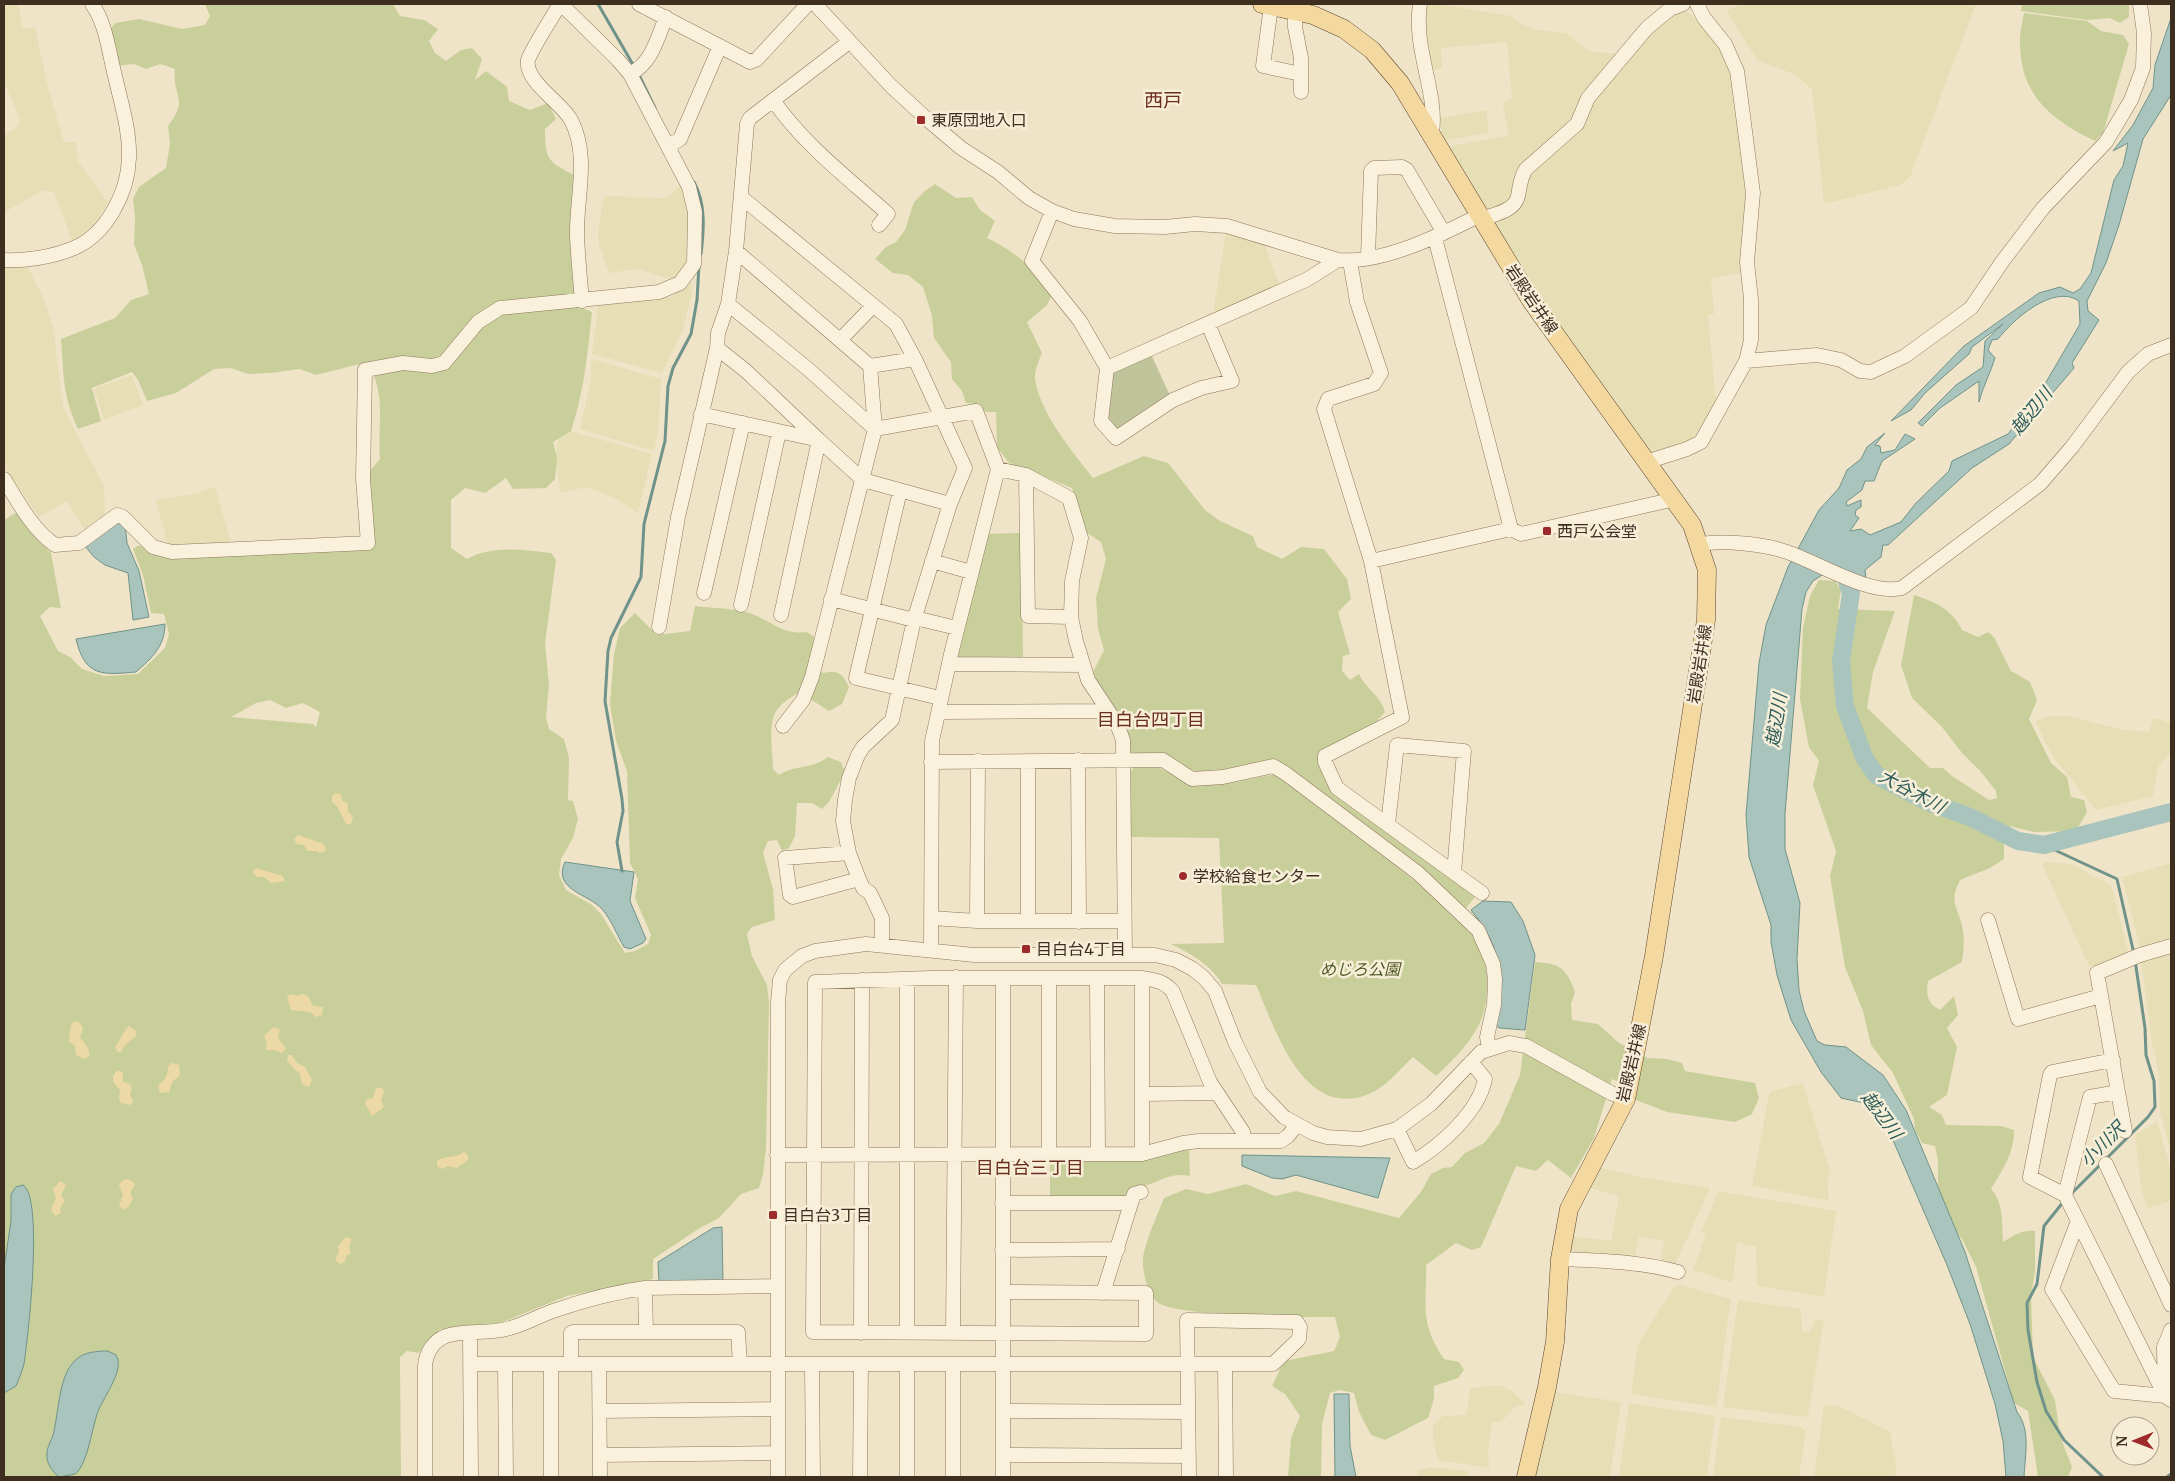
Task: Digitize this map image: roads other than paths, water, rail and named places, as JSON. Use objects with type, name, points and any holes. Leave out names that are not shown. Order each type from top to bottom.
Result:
[{"type":"main road","name":"岩殿岩井線","points":[[1267,5],[1313,15],[1344,30],[1372,50],[1400,83],[1432,132],[1532,302],[1646,462],[1676,499],[1692,525],[1700,544],[1707,570],[1706,620],[1654,956],[1626,1099],[1575,1195],[1564,1234],[1560,1259],[1555,1342],[1547,1388],[1526,1477]]},
{"type":"street","points":[[4,260],[29,260],[75,248],[92,236],[113,211],[125,186],[129,158],[125,117],[102,25],[92,4]]},
{"type":"street","points":[[4,479],[29,518],[48,540],[55,545],[79,542],[117,515],[123,517],[153,547],[172,552],[368,544],[363,480],[365,370],[402,364],[432,366],[444,363],[478,322],[500,308],[582,301],[659,292],[680,283],[694,264],[695,212],[690,187],[630,74],[560,4],[528,60],[529,71],[542,89],[558,102],[571,120],[579,144],[581,158],[578,236],[582,301]]},
{"type":"street","points":[[639,4],[750,62],[757,59],[808,4]]},
{"type":"street","points":[[815,4],[891,86],[942,132],[961,148],[998,172],[1028,198],[1052,211],[1074,219],[1115,226],[1165,227],[1195,224],[1227,226],[1344,260]]},
{"type":"street","points":[[1420,4],[1418,38],[1433,114],[1432,132]]},
{"type":"street","points":[[1107,368],[1306,280],[1344,260],[1368,257],[1439,236],[1481,217],[1509,209],[1515,203],[1521,176],[1526,169],[1577,124],[1588,98],[1648,28],[1670,9],[1683,4]]},
{"type":"street","points":[[1646,462],[1688,449],[1701,442],[1746,361],[1751,340],[1751,299],[1747,262],[1753,193],[1737,71],[1725,44],[1704,18],[1697,4]]},
{"type":"street","points":[[1746,361],[1817,355],[1841,360],[1860,370],[1871,372],[1905,356],[1971,308],[2002,262],[2043,208],[2106,142],[2131,100],[2143,68],[2144,33],[2140,4]]},
{"type":"street","points":[[1267,5],[1263,66],[1301,74]]},
{"type":"street","points":[[1295,10],[1301,92]]},
{"type":"street","points":[[630,74],[641,69],[648,60],[666,17]]},
{"type":"street","points":[[659,627],[678,517],[717,348],[718,333],[728,304],[736,251],[747,124],[750,118],[849,42]]},
{"type":"street","points":[[669,146],[680,139],[720,46]]},
{"type":"street","points":[[773,100],[787,120],[819,154],[888,214],[879,225]]},
{"type":"street","points":[[1368,257],[1371,171],[1374,168],[1402,167],[1407,170],[1439,236],[1511,529]]},
{"type":"street","points":[[741,197],[872,307],[896,324],[915,360],[965,468],[950,504],[915,619],[892,720],[863,746],[849,778],[843,821],[850,853],[859,879],[863,888],[870,893],[882,918],[882,944]]},
{"type":"street","points":[[1052,211],[1032,261],[1080,321],[1107,368],[1101,421],[1116,438],[1173,400],[1201,388],[1232,381],[1208,324]]},
{"type":"street","points":[[736,251],[870,366],[875,429],[863,480],[812,677],[804,700],[783,726]]},
{"type":"street","points":[[1344,260],[1381,373],[1374,384],[1328,399],[1324,409],[1371,561],[1402,717],[1325,756],[1325,762],[1337,788],[1482,894]]},
{"type":"street","points":[[728,304],[808,369],[875,429]]},
{"type":"street","points":[[840,340],[872,307]]},
{"type":"street","points":[[1700,544],[1711,542],[1774,548],[1868,585],[1890,591],[1902,588],[2040,484],[2072,447],[2128,372],[2148,354],[2171,345]]},
{"type":"street","points":[[717,348],[746,371],[863,480],[900,492],[950,504]]},
{"type":"street","points":[[870,366],[915,360]]},
{"type":"street","points":[[875,429],[976,411],[998,469],[940,698],[939,712],[932,741],[931,950]]},
{"type":"street","points":[[701,414],[819,440]]},
{"type":"street","points":[[704,593],[743,423]]},
{"type":"street","points":[[741,605],[779,432]]},
{"type":"street","points":[[781,616],[819,440]]},
{"type":"street","points":[[998,469],[1026,475],[1069,498],[1081,538],[1074,564],[1071,617],[1088,680],[1120,732],[1125,760],[1125,954]]},
{"type":"street","points":[[1026,475],[1028,616],[1071,617]]},
{"type":"street","points":[[900,492],[856,678],[940,698]]},
{"type":"street","points":[[1371,561],[1511,529],[1521,534],[1676,499]]},
{"type":"street","points":[[932,561],[971,572]]},
{"type":"street","points":[[831,598],[957,628]]},
{"type":"street","points":[[949,664],[1083,665]]},
{"type":"street","points":[[939,712],[1108,712]]},
{"type":"street","points":[[1388,824],[1396,745],[1464,751],[1454,873]]},
{"type":"street","points":[[1078,760],[1079,922]]},
{"type":"street","points":[[931,762],[1164,760],[1192,779],[1223,777],[1273,766],[1285,772],[1418,873],[1478,930],[1488,950],[1495,979],[1494,1005],[1487,1036],[1489,1048]]},
{"type":"street","points":[[1028,761],[1028,921]]},
{"type":"street","points":[[978,762],[978,920]]},
{"type":"street","points":[[850,853],[785,858],[790,895],[793,898],[859,879]]},
{"type":"street","points":[[931,918],[1124,922]]},
{"type":"street","points":[[1988,920],[2018,1019],[2101,996]]},
{"type":"street","points":[[778,1477],[778,1002],[780,980],[792,964],[815,951],[866,944],[882,944],[974,955],[1125,954],[1155,955],[1176,960],[1193,968],[1215,991],[1235,1042],[1260,1092],[1274,1109],[1296,1126],[1327,1137],[1348,1140],[1370,1137],[1397,1129],[1431,1104],[1481,1052],[1509,1043],[1526,1046],[1610,1093],[1626,1099]]},
{"type":"street","points":[[2124,1127],[2125,1131],[2097,973],[2140,955],[2171,946]]},
{"type":"street","points":[[1003,1292],[1146,1293],[1146,1334],[813,1332],[815,982],[956,978],[1142,978],[1167,984],[1173,992],[1216,1093],[1243,1132],[1245,1141]]},
{"type":"street","points":[[953,1333],[956,978]]},
{"type":"street","points":[[1002,978],[1003,1477]]},
{"type":"street","points":[[1097,978],[1098,1154]]},
{"type":"street","points":[[1142,978],[1142,1154]]},
{"type":"street","points":[[907,979],[908,1333]]},
{"type":"street","points":[[1049,979],[1049,1154]]},
{"type":"street","points":[[861,1332],[862,980]]},
{"type":"street","points":[[2113,1060],[2052,1072],[2030,1177],[2065,1195],[2168,1398]]},
{"type":"street","points":[[1397,1129],[1413,1162],[1432,1151],[1445,1139],[1483,1090],[1485,1079],[1471,1062]]},
{"type":"street","points":[[2065,1195],[2090,1097],[2118,1092]]},
{"type":"street","points":[[1143,1094],[1216,1093]]},
{"type":"street","points":[[777,1155],[1142,1154],[1183,1143],[1281,1140],[1288,1136],[1296,1126]]},
{"type":"street","points":[[2106,1164],[2171,1306]]},
{"type":"street","points":[[1103,1293],[1118,1249],[1130,1203],[1134,1194],[1141,1192]]},
{"type":"street","points":[[1002,1203],[1130,1203]]},
{"type":"street","points":[[2078,1221],[2052,1289],[2114,1391],[2168,1398]]},
{"type":"street","points":[[1002,1250],[1118,1249]]},
{"type":"street","points":[[1560,1259],[1654,1265],[1678,1272]]},
{"type":"street","points":[[425,1477],[426,1355],[438,1340],[447,1336],[503,1330],[556,1310],[624,1291],[645,1288],[777,1286]]},
{"type":"street","points":[[645,1288],[646,1332]]},
{"type":"street","points":[[471,1364],[953,1365],[1188,1364],[1274,1364],[1300,1339],[1300,1327],[1297,1322],[1187,1320],[1188,1364],[1187,1412],[1189,1477]]},
{"type":"street","points":[[2168,1398],[2164,1347],[2171,1330]]},
{"type":"street","points":[[571,1364],[571,1333],[573,1332],[738,1332],[740,1364]]},
{"type":"street","points":[[470,1334],[471,1477]]},
{"type":"street","points":[[505,1364],[506,1477]]},
{"type":"street","points":[[551,1364],[551,1477]]},
{"type":"street","points":[[599,1364],[600,1477]]},
{"type":"street","points":[[812,1364],[813,1477]]},
{"type":"street","points":[[860,1477],[861,1364]]},
{"type":"street","points":[[907,1364],[907,1477]]},
{"type":"street","points":[[1225,1364],[1226,1477]]},
{"type":"street","points":[[953,1365],[953,1477]]},
{"type":"street","points":[[600,1411],[778,1409]]},
{"type":"street","points":[[1003,1411],[1187,1412]]},
{"type":"street","points":[[600,1455],[778,1453]]},
{"type":"street","points":[[1003,1455],[1189,1456]]},
{"type":"water","name":"越辺川","points":[[2171,18],[2171,95],[2143,139],[2119,225],[2106,263],[2087,301],[2088,311],[2099,320],[2072,363],[2074,368],[2009,444],[1972,468],[1888,545],[1883,545],[1881,557],[1865,570],[1866,580],[1837,565],[1813,581],[1806,592],[1802,609],[1785,814],[1785,849],[1800,903],[1797,959],[1799,990],[1804,1011],[1817,1041],[1825,1045],[1846,1047],[1883,1075],[1906,1110],[1965,1252],[2017,1412],[2024,1427],[2026,1443],[2024,1477],[2006,1477],[2003,1441],[1995,1404],[1970,1324],[1947,1265],[1892,1138],[1877,1116],[1864,1103],[1841,1098],[1821,1072],[1791,1020],[1777,975],[1771,942],[1771,925],[1749,857],[1746,815],[1759,663],[1766,625],[1788,567],[1819,510],[1839,488],[1847,470],[1861,459],[1867,447],[1885,433],[1875,445],[1880,446],[1881,453],[1895,450],[1905,434],[1915,439],[1882,461],[1874,481],[1865,481],[1862,490],[1846,502],[1847,506],[1861,500],[1861,507],[1856,510],[1855,515],[1859,518],[1850,531],[1861,529],[1870,535],[1901,522],[1916,503],[1949,471],[1952,461],[2008,434],[2042,389],[2080,324],[2079,301],[2069,297],[2057,297],[2034,306],[2004,331],[1998,339],[1992,340],[1988,350],[1995,358],[1979,402],[1979,381],[1940,408],[1922,426],[1918,423],[1956,385],[1983,367],[1985,341],[2003,324],[1972,347],[1969,354],[1925,393],[1911,410],[1891,421],[1964,346],[2039,293],[2060,287],[2073,293],[2080,289],[2091,273],[2114,180],[2123,166],[2128,143],[2113,151],[2133,125],[2153,88],[2155,65]]},
{"type":"water","points":[[118,519],[125,524],[127,543],[139,571],[149,617],[133,620],[128,573],[105,565],[94,557],[85,546]]},
{"type":"water","points":[[165,624],[163,639],[160,645],[136,672],[104,673],[97,671],[84,661],[76,639]]},
{"type":"water","points":[[565,862],[634,872],[630,901],[646,939],[643,943],[630,949],[624,947],[602,909],[574,890],[563,879],[562,871]]},
{"type":"water","points":[[1483,901],[1511,902],[1523,921],[1535,955],[1525,1030],[1499,1028],[1495,1023],[1498,963],[1490,939],[1471,910]]},
{"type":"water","points":[[1242,1155],[1390,1158],[1378,1198],[1296,1175],[1282,1179],[1272,1178],[1242,1166]]},
{"type":"water","points":[[23,1185],[29,1195],[33,1215],[34,1240],[31,1299],[24,1364],[16,1386],[4,1393],[4,1268],[11,1221],[11,1194],[16,1187]]},
{"type":"water","points":[[722,1227],[723,1282],[659,1282],[658,1262],[713,1228]]},
{"type":"water","points":[[108,1351],[116,1355],[118,1367],[113,1382],[96,1416],[83,1462],[75,1474],[59,1477],[49,1464],[47,1451],[53,1435],[60,1394],[66,1373],[71,1364],[84,1354]]},
{"type":"water","points":[[1334,1394],[1349,1394],[1350,1446],[1356,1477],[1335,1477]]},
{"type":"waterway","points":[[598,4],[635,68]]},
{"type":"waterway","points":[[638,73],[655,108]]},
{"type":"waterway","points":[[694,182],[701,199],[702,208],[701,254]]},
{"type":"waterway","points":[[622,871],[617,842],[623,811],[622,799],[605,701],[608,651],[611,638],[641,577],[644,524],[665,441],[668,386],[673,368],[691,334],[697,300],[699,265]]},
{"type":"waterway","name":"大谷木川","points":[[1841,564],[1851,593],[1841,661],[1845,706],[1864,757],[1876,775],[1928,802],[1970,817],[2018,841],[2044,845],[2171,812]]},
{"type":"waterway","name":"小川沢","points":[[2044,845],[2117,879],[2134,954]]},
{"type":"waterway","name":"小川沢","points":[[2072,1193],[2148,1117],[2155,1107],[2154,1081],[2146,1055],[2145,1028],[2135,960]]},
{"type":"waterway","name":"小川沢","points":[[2064,1201],[2044,1226],[2037,1284],[2027,1303],[2028,1330],[2037,1382],[2046,1411],[2064,1440],[2103,1477]]},
{"type":"waterway","name":"小川沢","points":[[2167,1477],[2171,1474]]},
{"type":"place","name":"東原団地入口","points":[[921,120]]},
{"type":"place","name":"西戸公会堂","points":[[1547,531]]},
{"type":"place","name":"学校給食センター","points":[[1183,876]]},
{"type":"place","name":"目白台4丁目","points":[[1026,949]]},
{"type":"place","name":"目白台3丁目","points":[[773,1215]]},
{"type":"district","name":"西戸","points":[[1163,100]]},
{"type":"district","name":"目白台四丁目","points":[[1151,719]]},
{"type":"district","name":"目白台三丁目","points":[[1030,1167]]},
{"type":"park label","name":"めじろ公園","points":[[1360,969]]}]
